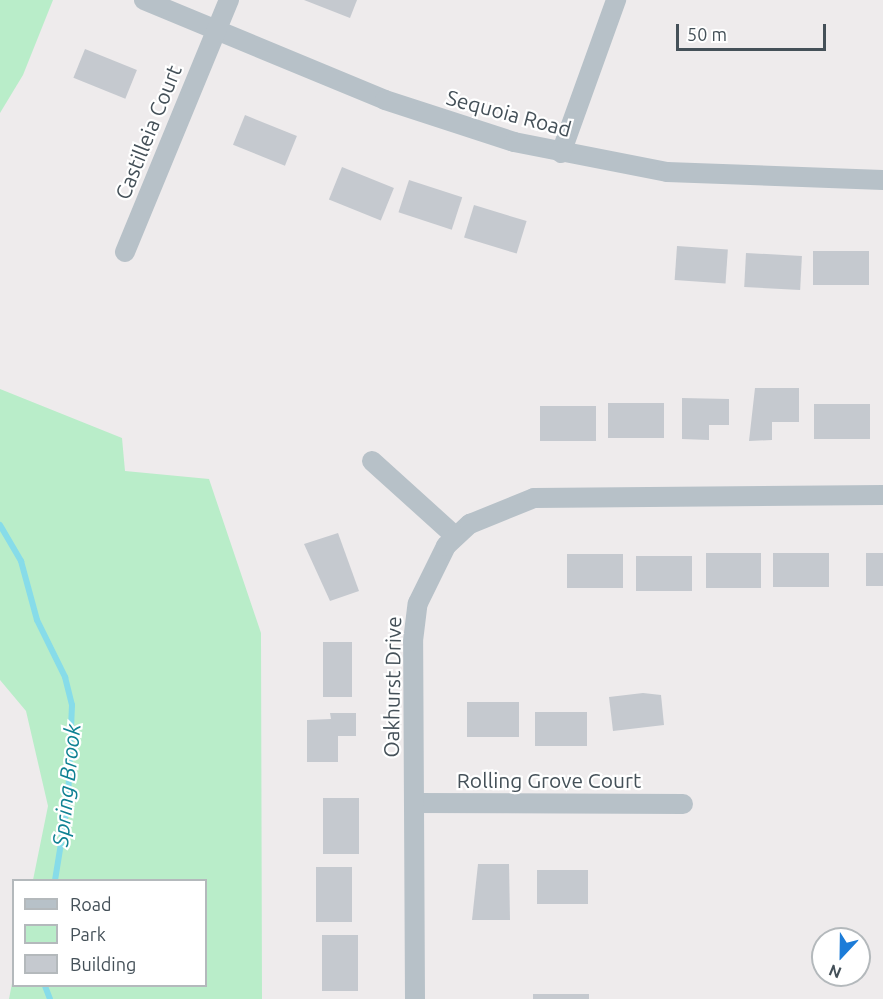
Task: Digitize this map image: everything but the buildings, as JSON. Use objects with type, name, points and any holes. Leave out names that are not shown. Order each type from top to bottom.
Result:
[{"type":"street","name":"Sequoia Road","points":[[144,0],[437,119],[561,153],[667,172],[883,180]]},
{"type":"street","name":"Castilleia Court","points":[[125,252],[229,0]]},
{"type":"street","points":[[561,153],[616,0]]},
{"type":"street","points":[[372,461],[455,536]]},
{"type":"street","name":"Oakhurst Drive","points":[[415,999],[415,621],[428,576],[455,536],[507,505],[534,498],[883,495]]},
{"type":"street","name":"Rolling Grove Court","points":[[414,803],[683,804]]},
{"type":"green space","points":[[0,0],[53,0],[23,75],[0,113]]},
{"type":"green space","points":[[0,389],[122,438],[125,471],[209,479],[261,633],[262,999],[9,999],[12,983],[12,987],[207,987],[207,879],[33,879],[48,806],[26,711],[0,680]]},
{"type":"waterway","name":"Spring Brook","points":[[0,525],[21,561],[37,620],[65,677],[72,705],[68,800],[55,879]]},
{"type":"waterway","name":"Spring Brook","points":[[45,987],[50,999]]}]
